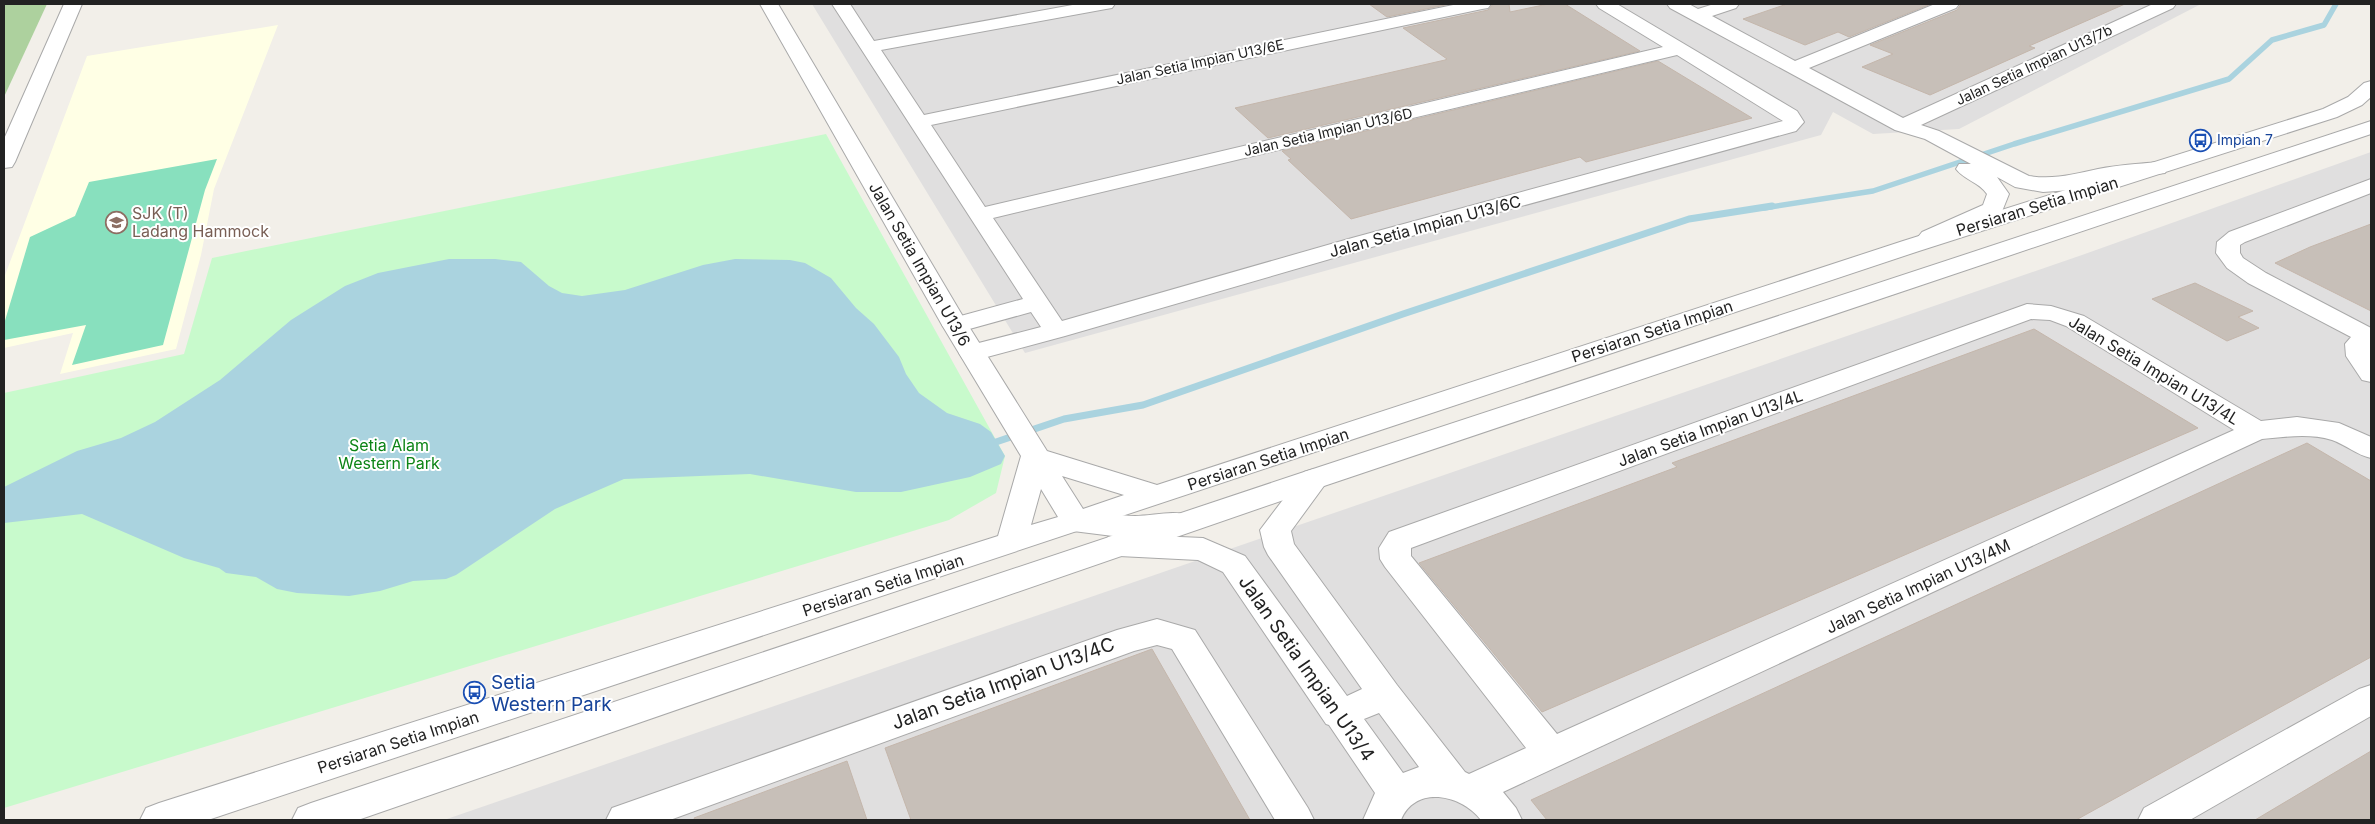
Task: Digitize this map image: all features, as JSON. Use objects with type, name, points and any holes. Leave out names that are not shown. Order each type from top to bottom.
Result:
[{"type":"street","points":[[4,162],[73,4]]},
{"type":"street","name":"Jalan Setia Impian U13/6","points":[[769,4],[955,325],[1076,522]]},
{"type":"street","points":[[841,4],[1056,331]]},
{"type":"street","points":[[869,48],[1106,4]]},
{"type":"street","name":"Jalan Setia Impian U13/6E","points":[[918,122],[1482,4]]},
{"type":"street","points":[[1605,4],[1678,49]]},
{"type":"street","points":[[1676,4],[1902,126],[1912,139],[1938,146],[1994,168],[2023,182],[2043,185],[2071,183],[2100,175],[2170,164],[2180,166],[2183,170],[2201,171],[2222,162],[2269,148],[2318,146]]},
{"type":"street","points":[[1698,15],[1730,4]]},
{"type":"street","points":[[1793,68],[1950,4]]},
{"type":"street","name":"Jalan Setia Impian U13/7b","points":[[1902,126],[2167,4]]},
{"type":"street","name":"Jalan Setia Impian U13/6C","points":[[972,353],[1056,331],[1360,243],[1789,128],[1794,122],[1790,115],[1678,49]]},
{"type":"street","name":"Jalan Setia Impian U13/6D","points":[[979,215],[1678,49]]},
{"type":"street","name":"Persiaran Setia Impian","points":[[159,820],[1076,522],[1911,246],[2330,113],[2355,101],[2371,87]]},
{"type":"street","name":"Persiaran Setia Impian","points":[[311,820],[1186,522],[2371,127]]},
{"type":"street","points":[[1911,246],[1993,209],[1998,194],[1989,181],[1972,172],[1938,146]]},
{"type":"street","points":[[2370,373],[2359,356],[2358,344],[2370,336],[2258,278],[2235,263],[2228,253],[2229,242],[2237,237],[2371,185]]},
{"type":"street","points":[[955,325],[1036,303]]},
{"type":"street","name":"Jalan Setia Impian U13/4L","points":[[1552,753],[1396,559],[1394,548],[1400,540],[2028,312],[2040,310],[2055,313],[2075,321],[2256,431]]},
{"type":"street","name":"Jalan Setia Impian U13/4M","points":[[1462,786],[1552,753],[2256,431],[2297,426],[2339,432],[2371,449]]},
{"type":"street","points":[[1011,543],[1033,453],[1157,495]]},
{"type":"street","points":[[1314,479],[1275,530],[1279,547],[1384,695],[1462,786]]},
{"type":"street","points":[[1076,522],[1135,527],[1186,522]]},
{"type":"street","name":"Jalan Setia Impian U13/4","points":[[1118,545],[1203,549],[1234,564],[1338,714],[1389,807]]},
{"type":"street","name":"Jalan Setia Impian U13/4C","points":[[625,820],[1120,642],[1157,632],[1183,639],[1295,820]]},
{"type":"street","points":[[1338,714],[1384,695]]},
{"type":"street","points":[[2158,820],[2371,699]]},
{"type":"street","points":[[1389,807],[1408,787],[1423,782],[1462,786],[1484,797],[1498,811],[1503,820]]},
{"type":"shaded area","points":[[812,4],[2201,4],[1959,129],[1873,134],[1833,112],[1821,135],[1025,353]]},
{"type":"shaded area","name":"SJK (T) Ladang Hammock","points":[[278,25],[214,189],[201,255],[176,349],[60,374],[73,333],[4,348],[4,278],[87,56]]},
{"type":"shaded area","points":[[2371,152],[2371,820],[444,820],[2082,255]]},
{"type":"green space","points":[[4,4],[47,4],[4,97]]},
{"type":"green space","name":"Setia Alam Western Park","points":[[826,134],[1005,456],[996,493],[949,520],[4,808],[4,393],[184,354],[212,258]]},
{"type":"green space","points":[[217,159],[205,190],[163,345],[72,365],[86,325],[4,340],[4,324],[30,237],[75,216],[89,182]]},
{"type":"water","points":[[449,259],[495,259],[521,262],[549,286],[562,293],[582,296],[625,290],[703,265],[735,259],[790,260],[805,263],[831,278],[856,308],[874,324],[899,357],[906,374],[919,393],[947,413],[980,424],[991,432],[1005,456],[1001,464],[970,477],[901,492],[856,492],[750,474],[624,479],[555,509],[456,575],[446,579],[413,581],[380,591],[349,596],[297,593],[277,589],[256,577],[226,573],[219,568],[184,558],[82,514],[4,523],[4,487],[77,451],[121,438],[155,422],[220,380],[291,320],[345,286],[378,273]]},
{"type":"building","points":[[1369,4],[1450,4],[1387,17]]},
{"type":"building","points":[[1493,4],[1509,4],[1510,12],[1548,4],[1565,4],[1640,51],[1268,138],[1235,108],[1445,60],[1447,59],[1403,28],[1488,10]]},
{"type":"building","points":[[1787,4],[1931,4],[1849,37],[1838,32],[1805,45],[1743,19]]},
{"type":"building","points":[[1961,4],[2125,4],[2029,46],[2035,48],[1930,95],[1862,67],[1893,54],[1870,45],[1957,10]]},
{"type":"building","points":[[1658,61],[1752,118],[1586,162],[1580,157],[1351,219],[1288,160],[1291,159],[1282,151]]},
{"type":"building","points":[[2371,224],[2371,311],[2275,263],[2310,247]]},
{"type":"building","points":[[2195,283],[2253,311],[2238,317],[2259,328],[2227,341],[2152,299]]},
{"type":"building","points":[[2034,329],[2198,428],[1542,712],[1419,563],[1677,467],[1672,463]]},
{"type":"building","points":[[2307,443],[2371,481],[2371,657],[2076,820],[1547,820],[1531,800]]},
{"type":"building","points":[[1152,649],[1250,820],[911,820],[885,748]]},
{"type":"building","points":[[2371,751],[2371,820],[2255,820]]},
{"type":"building","points":[[847,761],[867,820],[695,820],[694,818]]},
{"type":"waterway","points":[[1764,208],[1873,191],[2014,144],[2229,79],[2272,40],[2324,25],[2336,4]]},
{"type":"waterway","points":[[996,442],[1064,419],[1143,405],[1403,314],[1689,219],[1772,206]]},
{"type":"place","name":"Impian 7","points":[[2201,140]]},
{"type":"place","name":"SJK (T) Ladang Hammock","points":[[116,222]]},
{"type":"place","name":"Setia Western Park","points":[[475,693]]}]
